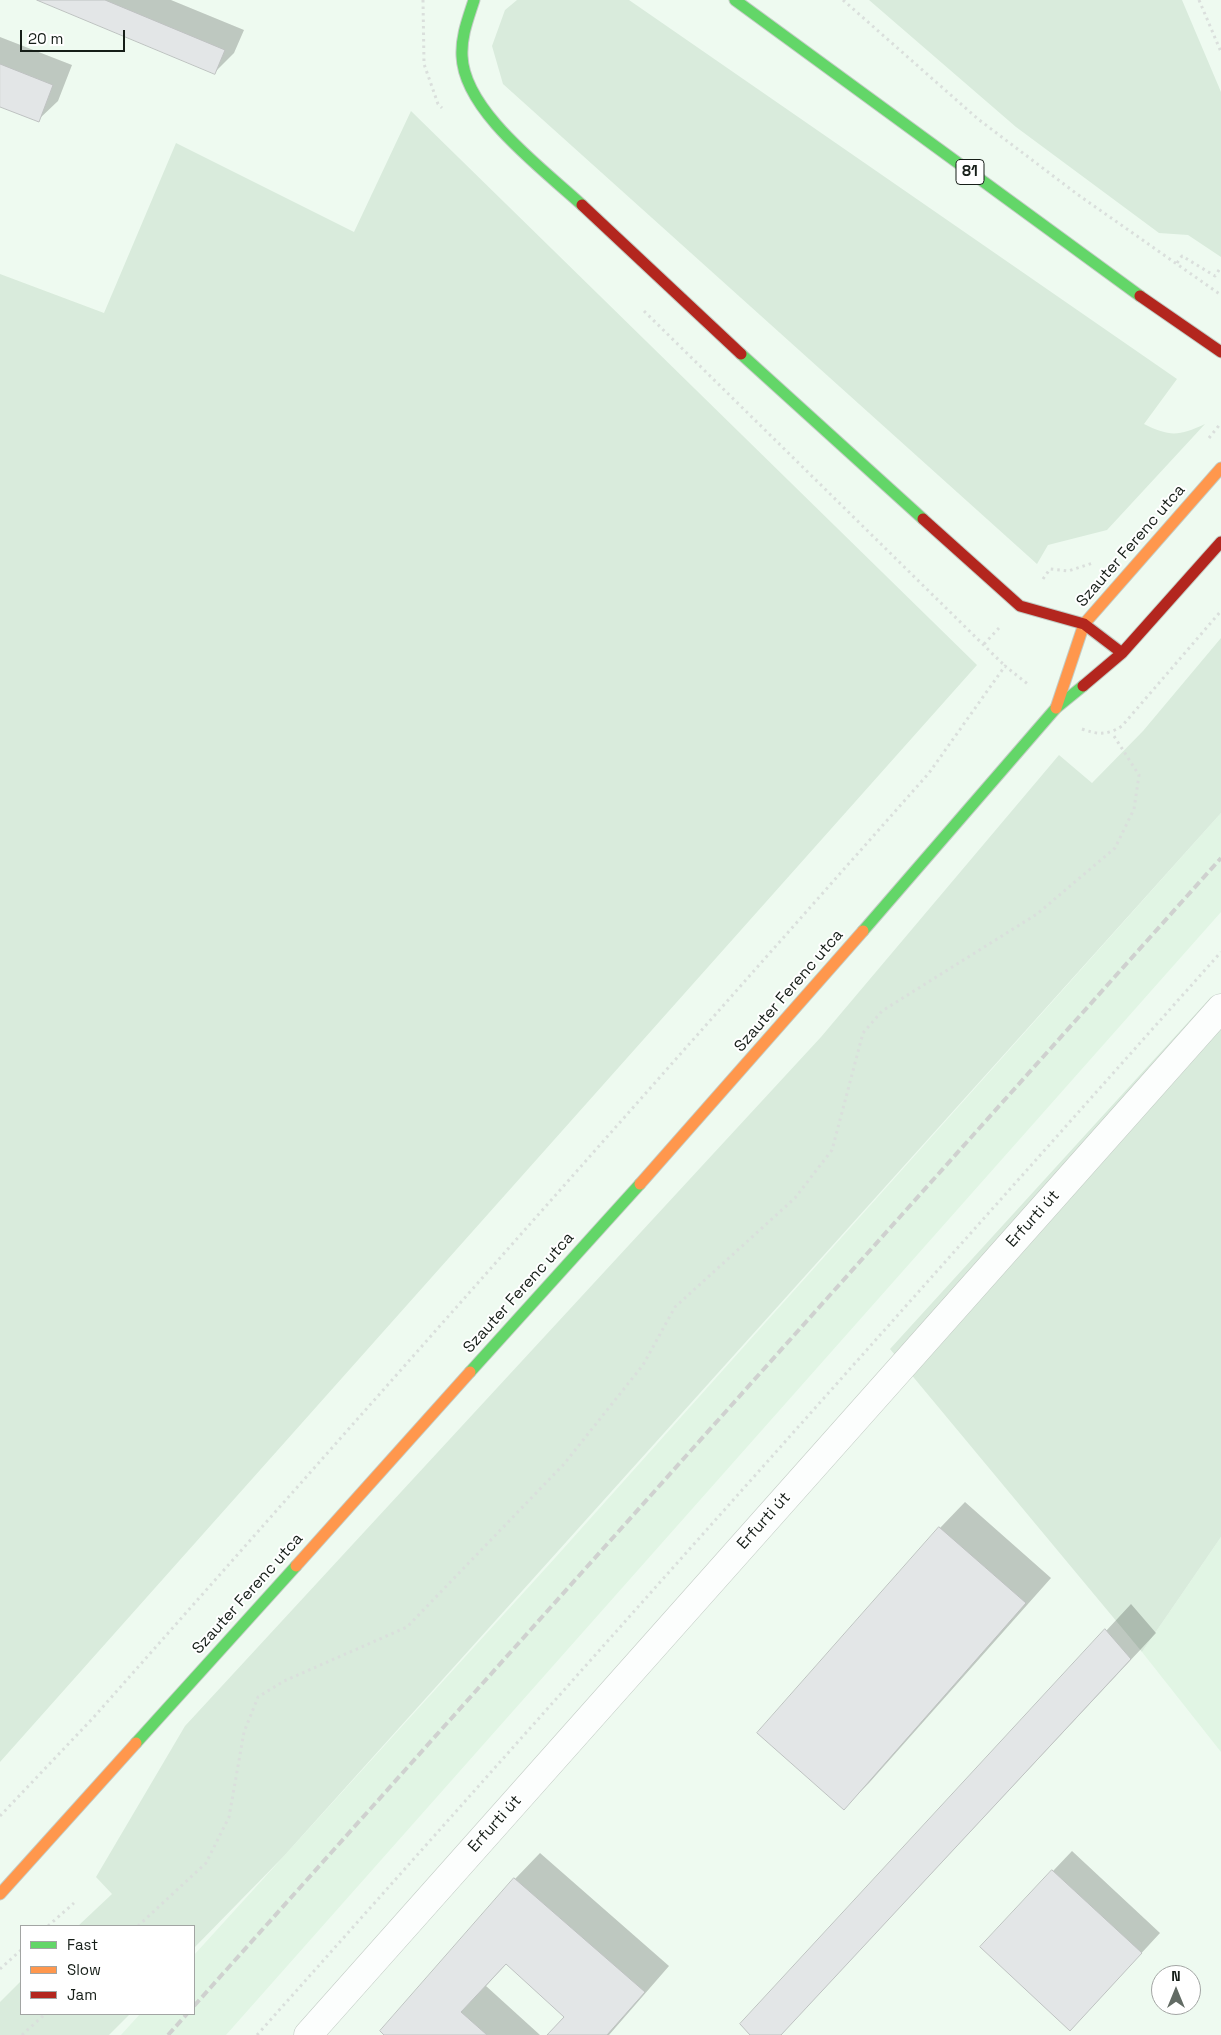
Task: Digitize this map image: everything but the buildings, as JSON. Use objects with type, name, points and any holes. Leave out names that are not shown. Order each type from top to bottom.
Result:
[{"type":"street","points":[[482,0],[472,5],[464,28],[461,53],[464,76],[474,99],[492,121],[721,336],[1020,606],[1084,624],[1122,653]]},
{"type":"street","name":"81","points":[[735,0],[1206,343],[1221,352]]},
{"type":"street","name":"Szauter Ferenc utca","points":[[1056,708],[1084,624],[1221,468]]},
{"type":"street","name":"Szauter Ferenc utca","points":[[0,1894],[733,1081],[1056,708],[1122,653],[1221,542]]},
{"type":"street","name":"Erfurti út","points":[[308,2035],[1221,1008]]},
{"type":"path","points":[[843,0],[978,119],[1077,194],[1221,295]]},
{"type":"path","points":[[1199,0],[1221,52]]},
{"type":"path","points":[[1176,263],[1182,256],[1215,276],[1221,267]]},
{"type":"path","points":[[1203,446],[1221,423]]},
{"type":"path","points":[[984,644],[1020,606],[1050,569],[1068,571],[1098,560]]},
{"type":"path","points":[[0,1816],[92,1718],[929,773],[1006,666],[1080,728],[1096,734],[1112,733],[1122,726],[1221,611]]},
{"type":"path","points":[[139,1925],[206,1863],[229,1816],[244,1732],[258,1697],[284,1681],[407,1627],[564,1464],[643,1365],[675,1307],[795,1198],[832,1150],[863,1033],[882,1011],[1037,914],[1115,848],[1134,810],[1139,774],[1112,733]]},
{"type":"path","points":[[257,2035],[1221,952]]},
{"type":"path","points":[[49,1925],[74,1903]]},
{"type":"path","points":[[0,1968],[20,1951]]},
{"type":"path","points":[[22,2035],[43,2015]]},
{"type":"shaded area","points":[[517,0],[629,0],[1177,379],[1144,424],[1168,433],[1181,433],[1205,424],[1107,530],[1048,545],[1037,564],[503,84],[492,46],[505,10]]},
{"type":"shaded area","points":[[869,0],[1182,0],[1221,92],[1221,257],[1188,235],[1159,233],[1016,127]]},
{"type":"shaded area","points":[[411,111],[977,665],[0,1762],[0,274],[104,313],[176,143],[354,232]]},
{"type":"shaded area","points":[[1221,638],[1221,813],[284,1856],[195,1947],[195,1925],[79,1925],[112,1894],[96,1877],[185,1726],[821,1037],[1059,755],[1092,783],[1143,731]]},
{"type":"shaded area","points":[[1221,813],[1221,912],[226,2035],[121,2035],[139,2015],[195,2015],[195,1954],[555,1558]]},
{"type":"shaded area","points":[[1211,997],[1221,1005],[1221,1537],[1142,1652],[890,1349]]},
{"type":"shaded area","points":[[1221,1537],[1221,1752],[1142,1652]]},
{"type":"shaded area","points":[[20,1982],[20,2015],[129,2015],[109,2035],[0,2035],[0,2002]]},
{"type":"railway","points":[[195,2005],[1221,858]]},
{"type":"railway","points":[[168,2035],[186,2015]]},
{"type":"traffic: fast","points":[[474,0],[467,21],[462,56],[466,77],[476,97],[508,138],[582,205]]},
{"type":"traffic: fast","points":[[735,0],[1140,296]]},
{"type":"traffic: fast","points":[[741,354],[923,519]]},
{"type":"traffic: fast","points":[[863,931],[1056,708],[1083,686]]},
{"type":"traffic: fast","points":[[470,1372],[640,1184]]},
{"type":"traffic: fast","points":[[136,1743],[296,1566]]},
{"type":"traffic: slow","points":[[1056,708],[1084,624],[1221,468]]},
{"type":"traffic: slow","points":[[640,1184],[863,931]]},
{"type":"traffic: slow","points":[[296,1566],[470,1372]]},
{"type":"traffic: slow","points":[[0,1894],[136,1743]]},
{"type":"traffic: jam","points":[[582,205],[741,354]]},
{"type":"traffic: jam","points":[[1140,296],[1221,352]]},
{"type":"traffic: jam","points":[[923,519],[1020,606],[1084,624],[1122,653]]},
{"type":"traffic: jam","points":[[1083,686],[1122,653],[1221,542]]}]
